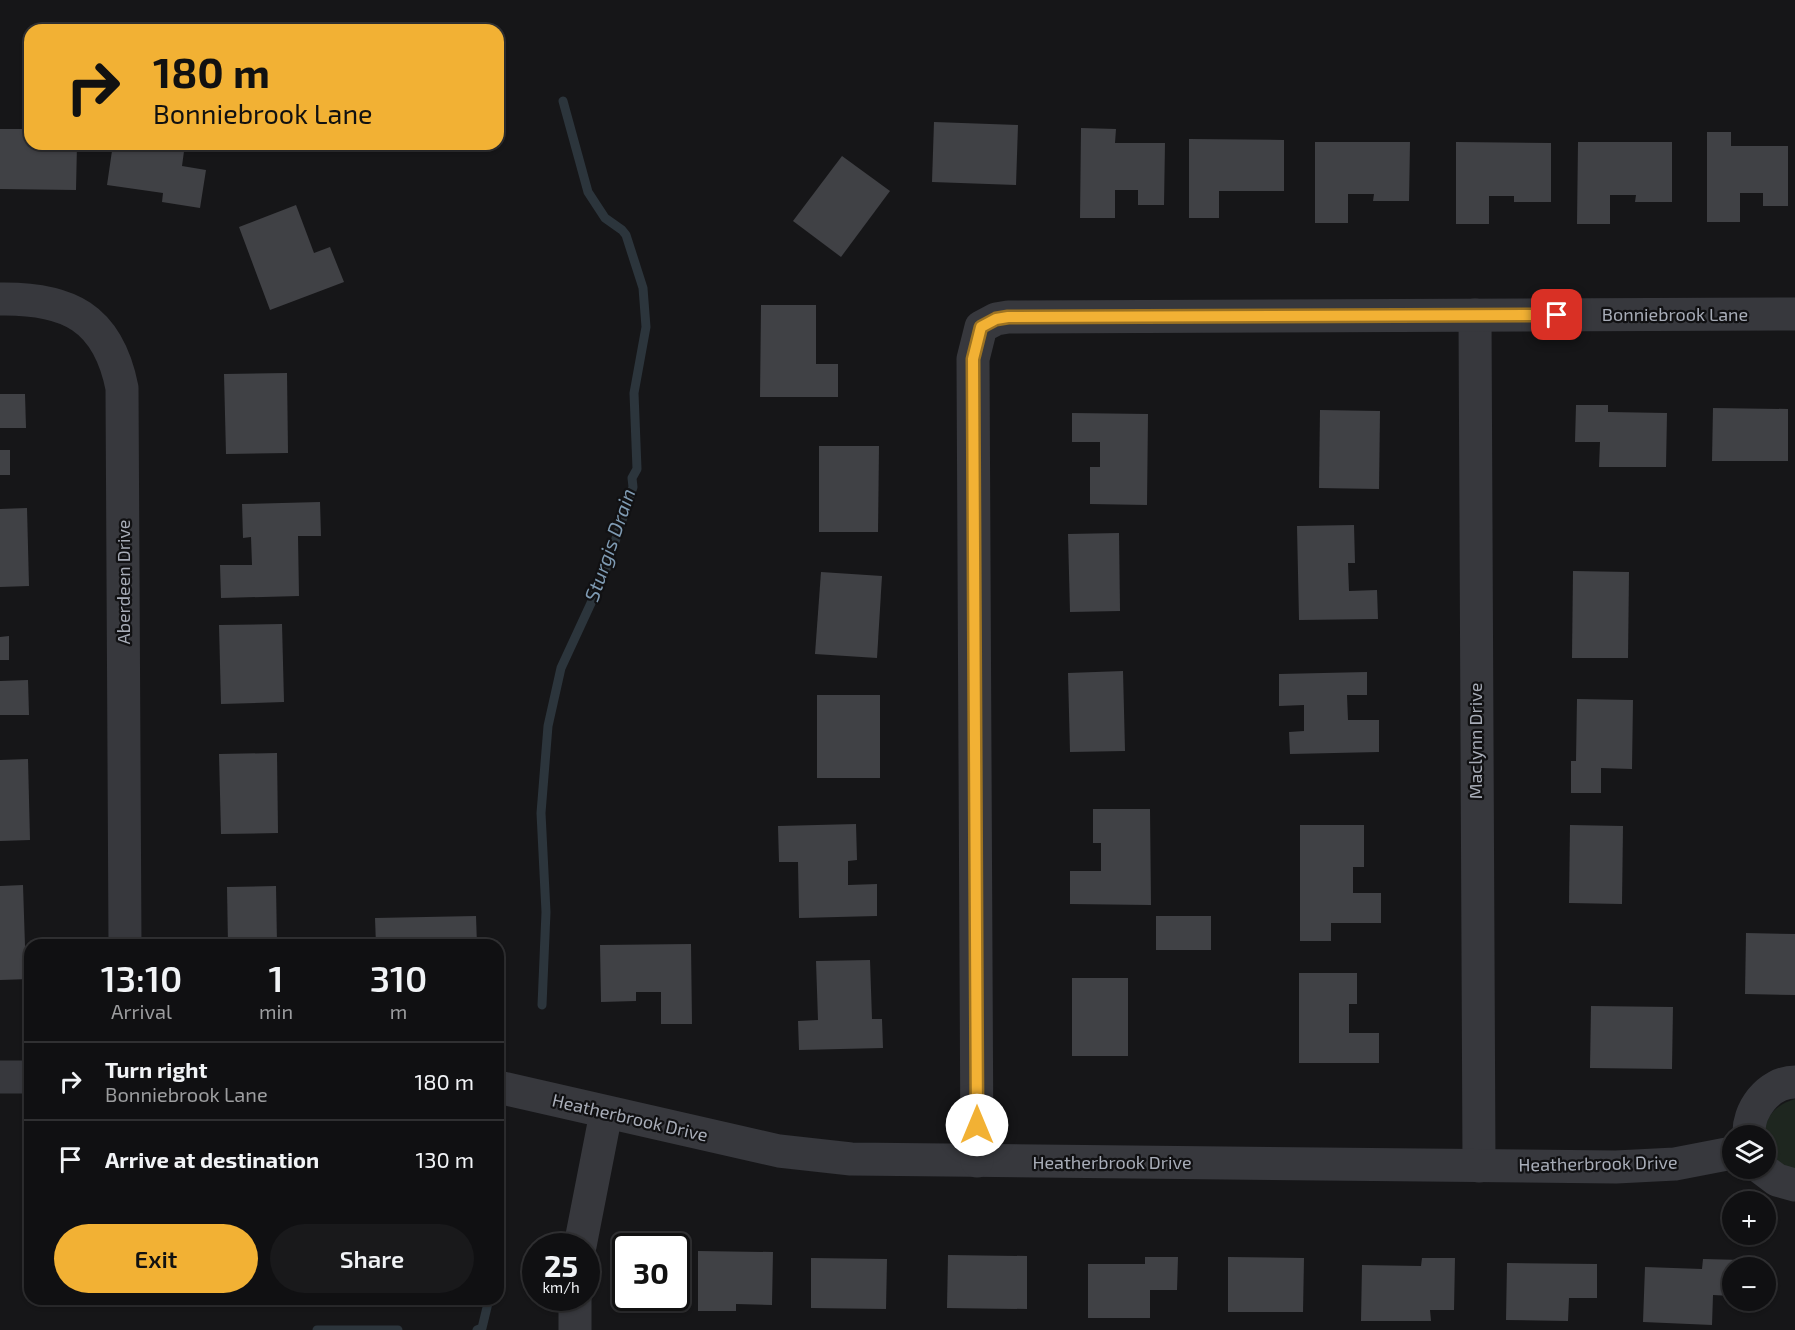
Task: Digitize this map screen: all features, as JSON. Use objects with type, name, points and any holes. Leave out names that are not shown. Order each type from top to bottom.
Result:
[{"type":"street","name":"Aberdeen Drive","points":[[0,299],[50,301],[80,316],[97,331],[108,346],[118,369],[122,388],[125,939]]},
{"type":"street","name":"Bonniebrook Lane","points":[[977,1161],[973,359],[981,327],[996,319],[1008,317],[1795,314]]},
{"type":"street","name":"Maclynn Drive","points":[[1475,315],[1479,1166]]},
{"type":"street","points":[[0,1077],[24,1077]]},
{"type":"street","points":[[1748,1125],[1755,1106],[1770,1091],[1795,1082]]},
{"type":"street","name":"Heatherbrook Drive","points":[[504,1088],[606,1113],[819,1157],[977,1161],[1654,1166],[1698,1161],[1722,1155]]},
{"type":"street","points":[[583,1233],[606,1113]]},
{"type":"street","points":[[1776,1179],[1795,1185]]},
{"type":"street","points":[[575,1311],[575,1330]]},
{"type":"shaded area","points":[[1795,1099],[1795,1171],[1776,1159],[1776,1125],[1766,1125],[1772,1113],[1781,1105]]},
{"type":"building","points":[[934,122],[1018,125],[1016,185],[932,182]]},
{"type":"building","points":[[1081,128],[1116,129],[1115,143],[1165,143],[1164,205],[1138,205],[1138,190],[1115,190],[1115,218],[1080,218]]},
{"type":"building","points":[[0,129],[24,129],[24,150],[77,150],[76,190],[0,189]]},
{"type":"building","points":[[1707,132],[1731,132],[1731,146],[1788,146],[1788,206],[1763,206],[1763,193],[1740,193],[1740,222],[1707,222]]},
{"type":"building","points":[[1189,139],[1284,140],[1284,191],[1219,191],[1219,218],[1189,218]]},
{"type":"building","points":[[1315,142],[1410,142],[1409,201],[1373,201],[1374,194],[1348,194],[1348,223],[1315,223]]},
{"type":"building","points":[[1456,142],[1551,143],[1551,202],[1514,202],[1514,196],[1489,196],[1489,224],[1456,224]]},
{"type":"building","points":[[1578,142],[1672,142],[1672,202],[1635,202],[1636,195],[1610,195],[1610,224],[1577,224]]},
{"type":"building","points":[[112,150],[184,150],[182,166],[206,170],[200,208],[162,202],[163,193],[107,185]]},
{"type":"building","points":[[842,156],[890,191],[841,257],[793,221]]},
{"type":"building","points":[[296,205],[314,253],[330,247],[344,282],[270,310],[239,227]]},
{"type":"building","points":[[761,305],[816,305],[816,364],[838,364],[838,397],[760,397]]},
{"type":"building","points":[[287,373],[288,453],[226,454],[224,374]]},
{"type":"building","points":[[0,394],[25,394],[26,428],[0,428]]},
{"type":"building","points":[[1576,405],[1608,405],[1608,412],[1667,413],[1666,467],[1599,467],[1600,442],[1575,442]]},
{"type":"building","points":[[1713,408],[1788,409],[1788,461],[1712,461]]},
{"type":"building","points":[[1320,410],[1380,411],[1379,489],[1319,488]]},
{"type":"building","points":[[1072,413],[1148,414],[1147,505],[1090,504],[1090,467],[1100,467],[1100,442],[1072,442]]},
{"type":"building","points":[[819,446],[879,446],[878,532],[819,532]]},
{"type":"building","points":[[0,450],[10,450],[10,475],[0,475]]},
{"type":"building","points":[[320,502],[321,536],[298,536],[299,596],[221,598],[220,565],[252,565],[251,537],[243,538],[242,504]]},
{"type":"building","points":[[27,508],[29,586],[0,587],[0,509]]},
{"type":"building","points":[[1354,525],[1355,563],[1348,563],[1349,591],[1377,590],[1378,619],[1299,620],[1297,526]]},
{"type":"building","points":[[1119,533],[1120,611],[1070,612],[1068,534]]},
{"type":"building","points":[[1573,571],[1629,572],[1628,658],[1572,658]]},
{"type":"building","points":[[821,572],[882,576],[877,658],[815,654]]},
{"type":"building","points":[[282,624],[284,702],[221,704],[219,625]]},
{"type":"building","points":[[9,636],[9,660],[0,660],[0,637]]},
{"type":"building","points":[[1123,671],[1125,751],[1070,752],[1068,673]]},
{"type":"building","points":[[1367,672],[1367,695],[1347,695],[1348,720],[1379,720],[1379,752],[1290,754],[1289,732],[1304,731],[1304,705],[1279,706],[1279,674]]},
{"type":"building","points":[[28,680],[29,715],[0,715],[0,681]]},
{"type":"building","points":[[817,695],[880,695],[880,778],[817,778]]},
{"type":"building","points":[[1577,699],[1633,700],[1632,769],[1601,768],[1601,793],[1571,793],[1571,761],[1576,761]]},
{"type":"building","points":[[277,753],[278,833],[221,834],[219,754]]},
{"type":"building","points":[[28,759],[30,840],[0,841],[0,760]]},
{"type":"building","points":[[1093,809],[1150,809],[1151,905],[1070,904],[1070,871],[1101,871],[1101,843],[1093,843]]},
{"type":"building","points":[[856,824],[857,860],[848,861],[848,885],[877,884],[877,916],[799,918],[798,862],[779,862],[778,826]]},
{"type":"building","points":[[1300,825],[1364,825],[1364,867],[1353,867],[1353,893],[1381,893],[1381,923],[1331,923],[1331,941],[1300,941]]},
{"type":"building","points":[[1570,825],[1623,826],[1622,904],[1569,903]]},
{"type":"building","points":[[23,885],[24,979],[0,980],[0,886]]},
{"type":"building","points":[[276,886],[277,939],[228,939],[227,887]]},
{"type":"building","points":[[476,916],[477,939],[376,939],[375,918]]},
{"type":"building","points":[[1156,916],[1211,916],[1211,950],[1156,950]]},
{"type":"building","points":[[1746,933],[1795,934],[1795,995],[1745,994]]},
{"type":"building","points":[[691,944],[692,1024],[661,1024],[661,992],[636,992],[636,1001],[601,1002],[600,945]]},
{"type":"building","points":[[870,960],[872,1019],[882,1019],[883,1048],[799,1050],[798,1021],[818,1020],[816,961]]},
{"type":"building","points":[[1299,973],[1357,973],[1357,1004],[1349,1004],[1349,1033],[1379,1033],[1379,1063],[1299,1063]]},
{"type":"building","points":[[1072,978],[1128,978],[1128,1056],[1072,1056]]},
{"type":"building","points":[[1591,1006],[1673,1007],[1672,1069],[1590,1068]]},
{"type":"building","points":[[698,1251],[773,1252],[772,1305],[736,1304],[736,1311],[698,1311]]},
{"type":"building","points":[[948,1255],[1027,1256],[1027,1309],[947,1308]]},
{"type":"building","points":[[1145,1257],[1178,1257],[1177,1290],[1150,1290],[1150,1318],[1088,1318],[1088,1264],[1145,1264]]},
{"type":"building","points":[[1228,1257],[1304,1258],[1303,1312],[1228,1312]]},
{"type":"building","points":[[811,1258],[887,1259],[886,1309],[811,1308]]},
{"type":"building","points":[[1422,1258],[1455,1258],[1454,1310],[1430,1310],[1431,1321],[1361,1321],[1362,1265],[1421,1266]]},
{"type":"building","points":[[1703,1259],[1722,1259],[1722,1295],[1713,1295],[1712,1325],[1643,1322],[1645,1267],[1702,1269]]},
{"type":"building","points":[[1507,1263],[1597,1264],[1597,1298],[1569,1298],[1568,1321],[1506,1320]]},
{"type":"waterway","name":"Sturgis Drain","points":[[542,1005],[546,912],[541,813],[548,726],[561,668],[604,575],[633,487],[632,478],[637,469],[634,393],[646,327],[643,288],[626,235],[605,218],[588,192],[563,101]]},
{"type":"waterway","name":"Sturgis Drain","points":[[477,1330],[482,1328],[488,1305]]},
{"type":"waterway","name":"Sturgis Drain","points":[[317,1330],[398,1330]]},
{"type":"route","points":[[977,1125],[973,359],[981,327],[996,319],[1008,317],[1557,315]]}]
